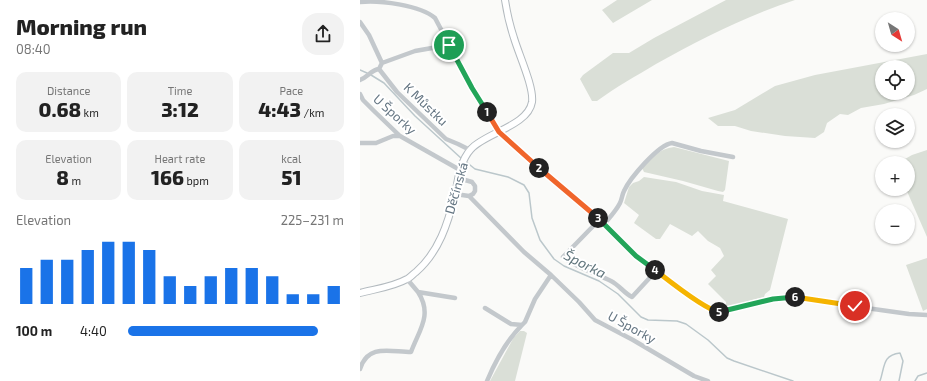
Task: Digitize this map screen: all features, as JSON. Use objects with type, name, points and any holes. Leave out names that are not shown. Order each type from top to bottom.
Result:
[{"type":"main road","name":"Děčínská","points":[[360,293],[407,279],[423,266],[434,252],[442,237],[461,168],[468,153],[480,142],[499,132],[524,115],[530,107],[532,98],[530,87],[514,39],[504,0]]},
{"type":"street","points":[[360,2],[377,1],[425,11],[431,14],[438,21],[472,88],[499,132],[600,219],[636,256],[710,310],[721,312],[773,299],[788,297],[909,314],[927,315]]},
{"type":"street","points":[[360,22],[369,34],[382,63]]},
{"type":"street","points":[[360,80],[367,78],[371,72],[379,70],[382,63],[415,51],[449,45]]},
{"type":"street","name":"K Můstku","points":[[379,70],[397,92],[446,139],[458,144],[468,153]]},
{"type":"street","name":"U Šporky","points":[[360,94],[363,100],[400,136],[461,168]]},
{"type":"street","points":[[360,143],[376,143],[393,136],[400,136]]},
{"type":"street","points":[[605,224],[620,203],[624,191],[634,175],[653,155],[667,144],[672,143],[701,151],[734,157]]},
{"type":"street","points":[[455,194],[469,196],[475,191],[475,186],[472,182],[458,178]]},
{"type":"street","name":"U Šporky","points":[[469,196],[524,252],[579,302],[595,320],[633,340],[694,376],[708,381]]},
{"type":"street","points":[[600,219],[563,257],[570,263],[613,282],[624,293],[632,297],[656,271]]},
{"type":"street","points":[[487,381],[507,346],[525,322],[535,299],[551,275]]},
{"type":"street","points":[[360,369],[361,365],[372,352],[382,350],[411,352],[425,318],[424,300],[407,279]]},
{"type":"street","points":[[418,292],[455,298]]},
{"type":"street","points":[[485,308],[511,324],[522,325]]},
{"type":"shaded area","points":[[617,0],[652,0],[613,23],[602,10]]},
{"type":"shaded area","points":[[726,0],[795,0],[759,13],[707,37],[656,64],[597,101],[592,101],[580,79],[583,75],[613,53],[629,53]]},
{"type":"shaded area","points":[[927,54],[927,89],[915,95],[915,60],[895,60]]},
{"type":"shaded area","points":[[875,64],[875,100],[897,100],[861,108],[848,115],[840,114],[827,123],[824,132],[815,138],[785,136],[751,131],[735,126],[718,126],[708,118],[735,110],[775,86],[815,75]]},
{"type":"shaded area","points":[[674,147],[729,161],[725,190],[723,192],[718,191],[644,172],[642,168],[656,154]]},
{"type":"shaded area","points":[[927,150],[927,237],[915,210],[915,204],[913,204],[909,196],[915,196],[915,156],[910,156]]},
{"type":"shaded area","points":[[644,177],[676,182],[702,191],[724,195],[723,201],[788,219],[770,290],[764,297],[727,307],[726,302],[708,284],[716,276],[711,270],[724,256],[720,248],[708,241],[698,231],[692,236],[670,224],[660,239],[656,239],[634,223],[639,215],[624,203],[629,187]]},
{"type":"shaded area","points":[[927,258],[927,309],[923,311],[906,265]]},
{"type":"shaded area","points":[[520,331],[527,333],[515,381],[490,381],[514,337]]},
{"type":"waterway","name":"Šporka","points":[[360,70],[367,73]]},
{"type":"waterway","name":"Šporka","points":[[371,75],[384,83],[415,116],[462,159]]},
{"type":"waterway","name":"Šporka","points":[[465,161],[475,169],[508,177],[524,185],[529,193],[532,218],[540,240],[554,259],[564,266],[599,281],[618,294],[641,317],[648,320],[677,321],[686,324],[708,340],[727,358],[793,381]]},
{"type":"waterway","points":[[880,381],[887,359],[894,354],[900,353],[903,361],[899,381]]},
{"type":"waterway","points":[[915,381],[918,376],[927,373]]},
{"type":"route","points":[[449,45],[472,88],[499,132],[605,224],[636,256],[710,310],[721,312],[773,299],[788,297],[855,306]]}]
